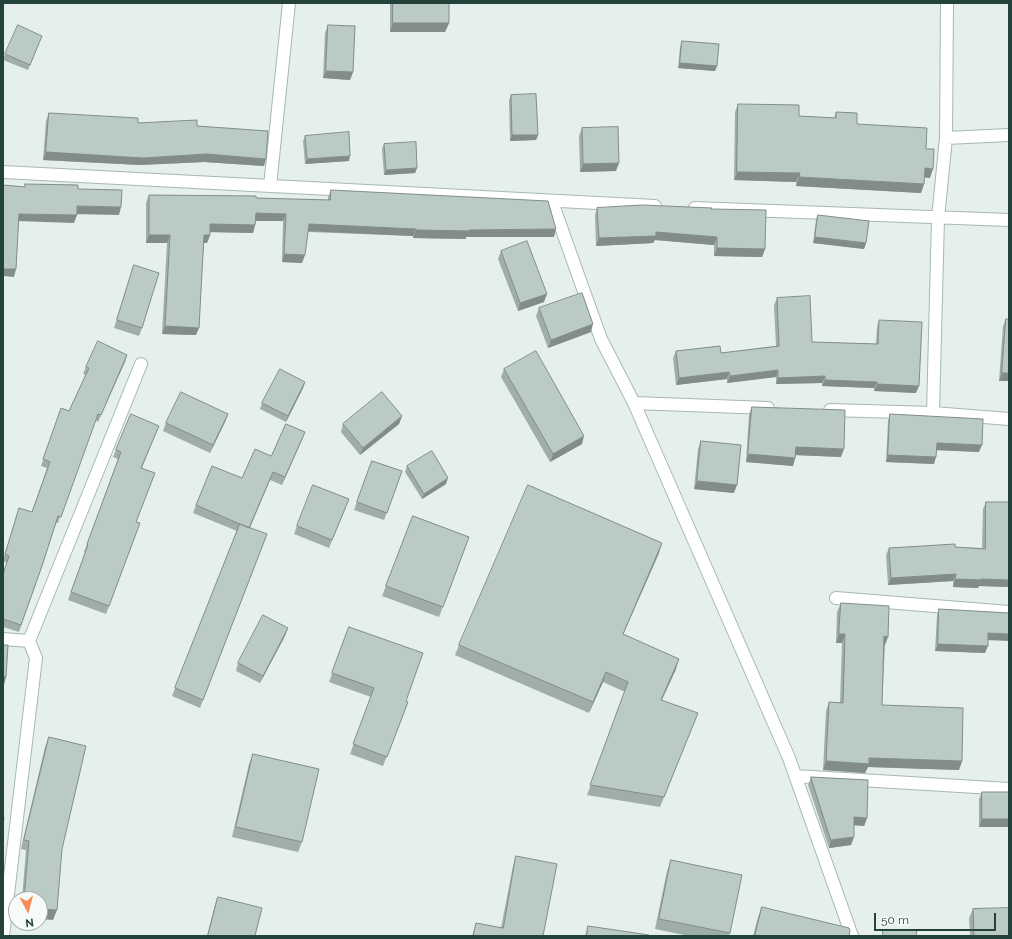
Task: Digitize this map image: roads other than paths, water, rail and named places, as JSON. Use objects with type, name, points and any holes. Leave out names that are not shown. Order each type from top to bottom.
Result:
[{"type":"street","points":[[270,186],[289,3]]},
{"type":"street","points":[[932,413],[938,218],[946,138],[947,3]]},
{"type":"street","points":[[946,138],[1009,135]]},
{"type":"street","points":[[3,172],[670,207]]},
{"type":"street","points":[[552,202],[601,339],[634,403],[789,758],[852,936]]},
{"type":"street","points":[[686,207],[1009,220]]},
{"type":"street","points":[[3,936],[36,658],[29,641],[141,364]]},
{"type":"street","points":[[634,403],[783,408]]},
{"type":"street","points":[[815,409],[932,413],[1009,419]]},
{"type":"street","points":[[836,598],[1009,612]]},
{"type":"street","points":[[3,640],[29,641]]},
{"type":"street","points":[[795,776],[1009,789]]}]
